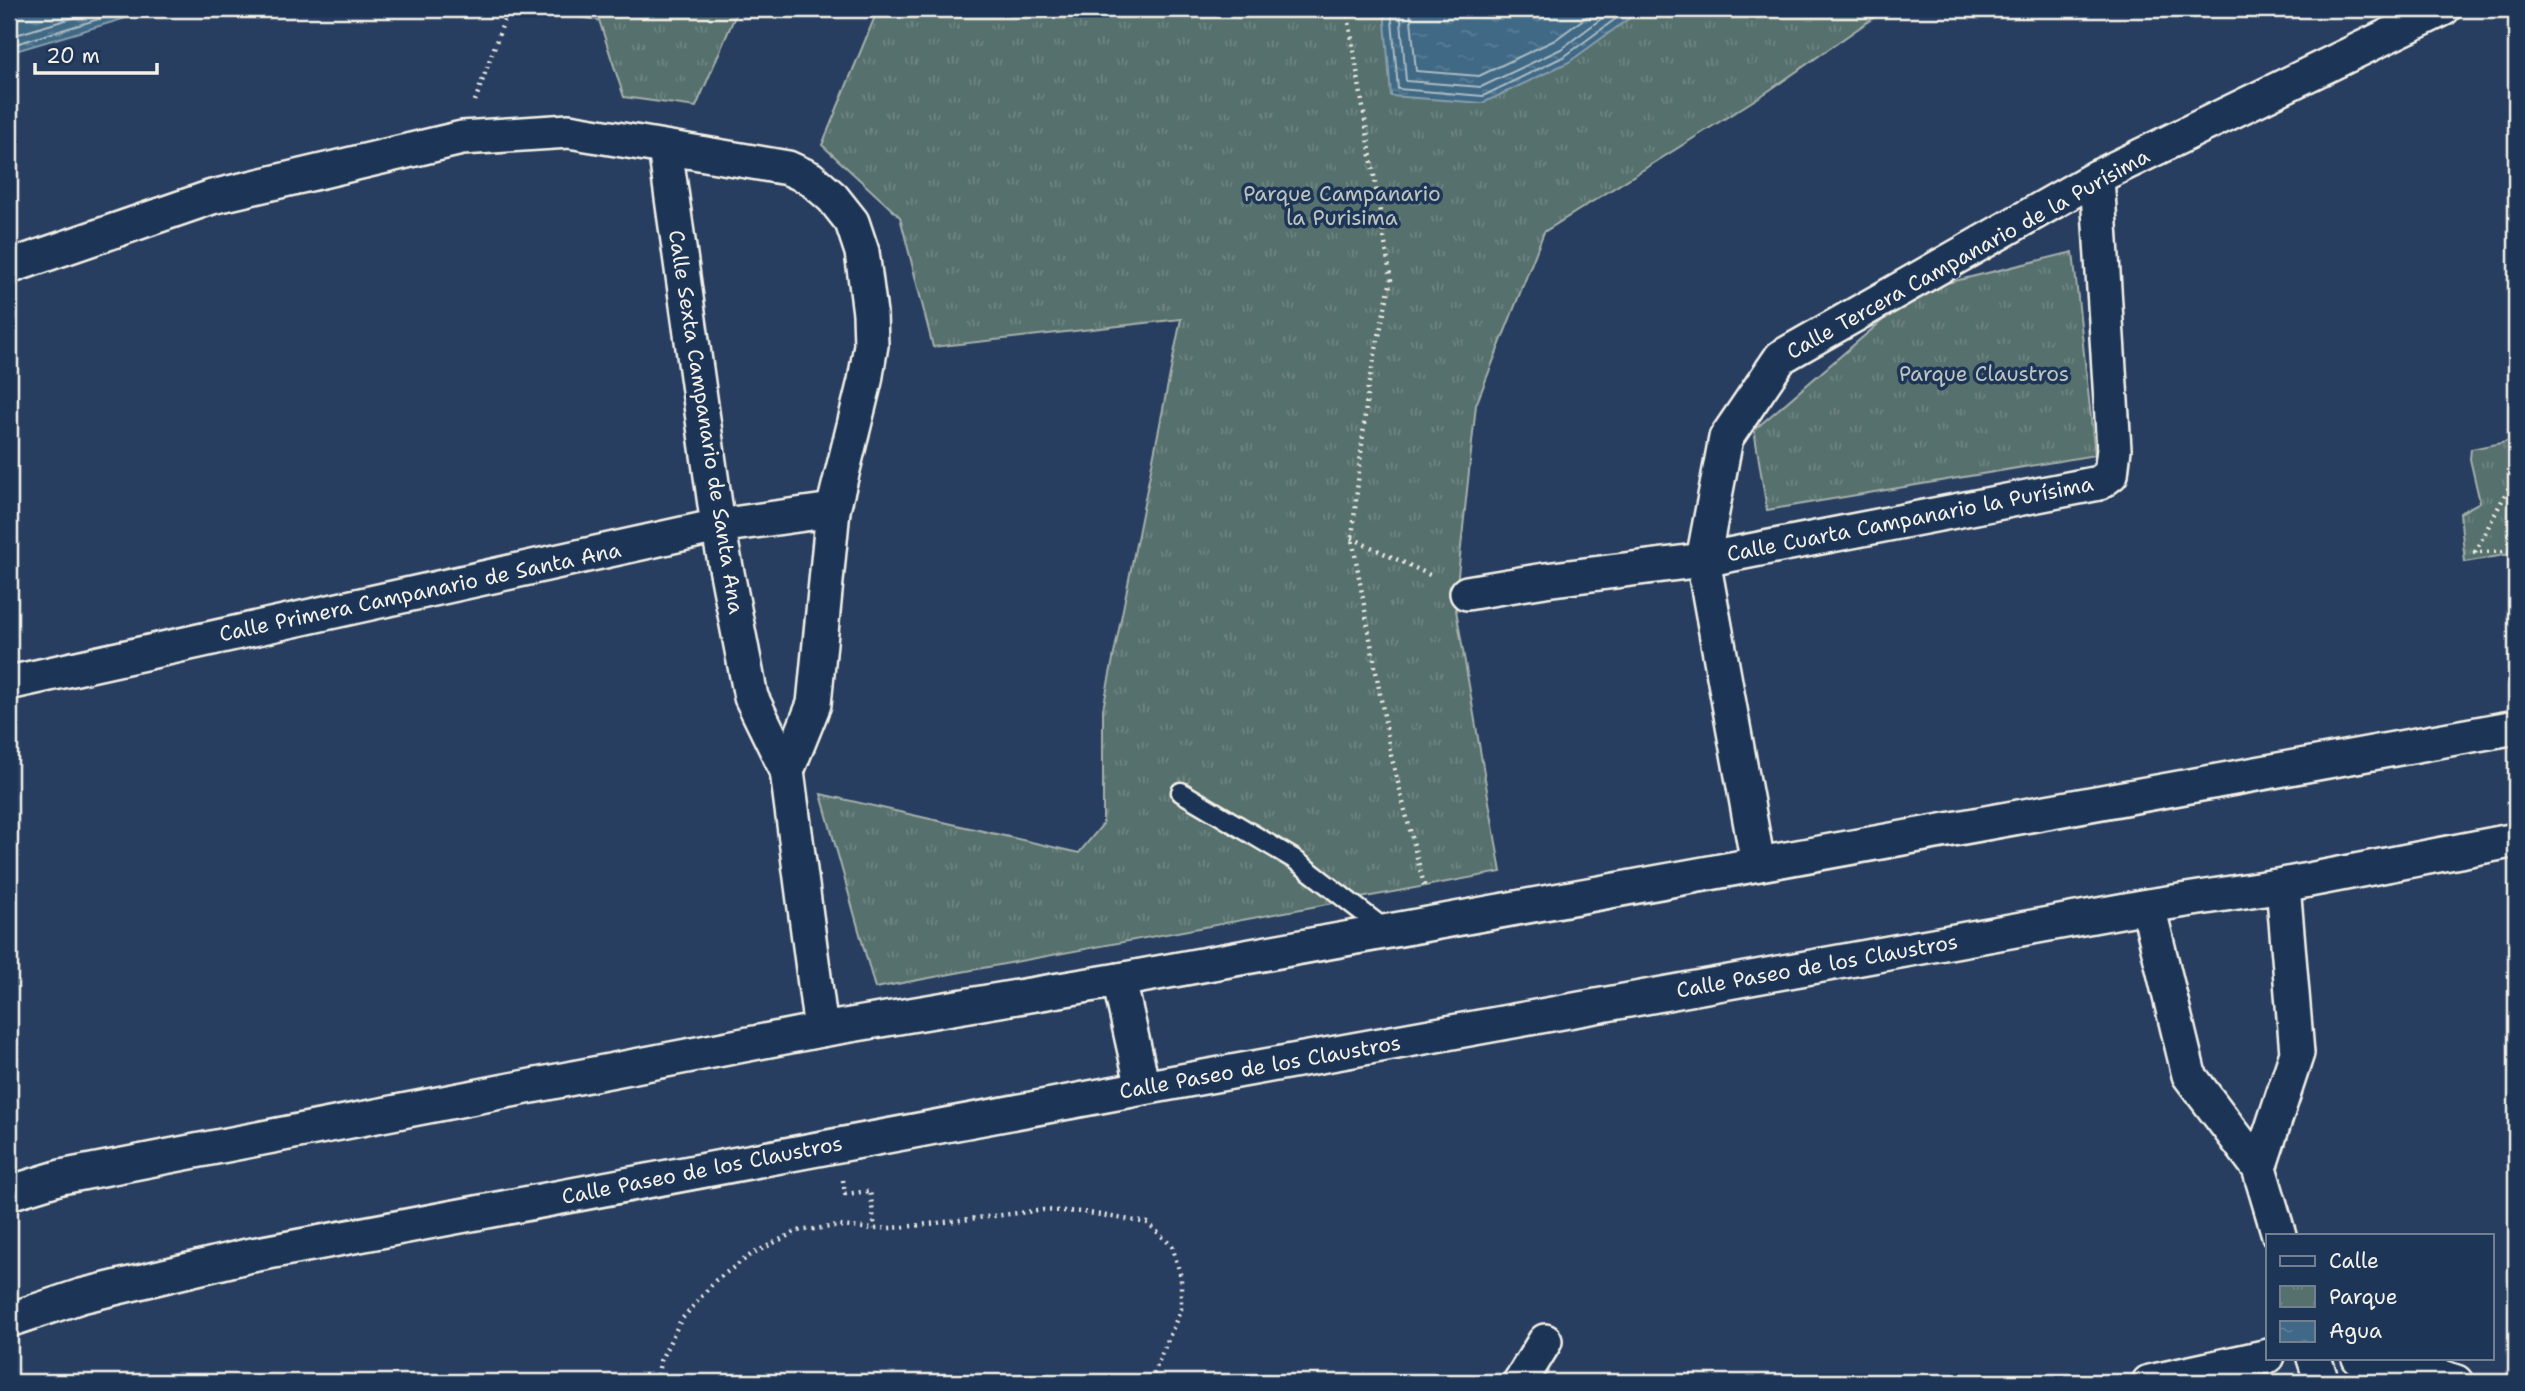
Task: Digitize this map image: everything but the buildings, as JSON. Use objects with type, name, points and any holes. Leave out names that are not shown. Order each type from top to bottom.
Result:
[{"type":"street","name":"Calle Tercera Campanario de la Purísima","points":[[1758,864],[1703,560],[1726,438],[1781,357],[2097,177],[2443,9]]},
{"type":"street","points":[[9,267],[212,197],[462,138],[569,131],[789,168],[810,178],[832,198],[852,222],[862,252],[871,345],[865,381],[832,510],[814,704],[787,771],[821,1030]]},
{"type":"street","name":"Calle Sexta Campanario de Santa Ana","points":[[665,148],[718,526],[751,697],[787,771]]},
{"type":"street","name":"Calle Cuarta Campanario la Purísima","points":[[1703,560],[2098,483],[2111,474],[2114,449],[2097,177]]},
{"type":"street","name":"Calle Primera Campanario de Santa Ana","points":[[9,683],[718,526],[832,510]]},
{"type":"street","points":[[1467,593],[1703,560]]},
{"type":"street","points":[[9,1193],[61,1177],[821,1030],[1388,932],[2516,727]]},
{"type":"street","name":"Calle Paseo de los Claustros","points":[[9,1320],[81,1296],[247,1256],[1143,1088],[2148,906],[2283,885],[2516,840]]},
{"type":"street","points":[[2259,1168],[2297,1053],[2283,885]]},
{"type":"street","points":[[2148,906],[2189,1075],[2259,1168],[2278,1234]]},
{"type":"street","points":[[1119,980],[1143,1088]]},
{"type":"street","points":[[1520,1382],[1545,1341]]},
{"type":"street","points":[[2149,1382],[2266,1356]]},
{"type":"street","points":[[2315,1360],[2322,1382]]},
{"type":"street","points":[[2369,1360],[2456,1382]]},
{"type":"lane","points":[[1181,792],[1294,859],[1388,932]]},
{"type":"path","points":[[462,138],[508,9]]},
{"type":"path","points":[[1347,9],[1391,280],[1368,387],[1352,538],[1391,755],[1434,923]]},
{"type":"path","points":[[2516,483],[2515,476],[2475,552],[2516,551]]},
{"type":"path","points":[[1352,538],[1467,593]]},
{"type":"path","points":[[838,1144],[845,1194],[870,1191],[875,1229]]},
{"type":"path","points":[[657,1382],[660,1361],[681,1320],[716,1280],[743,1260],[797,1231],[839,1226],[875,1229],[1043,1210],[1083,1212],[1148,1223],[1172,1246],[1181,1277],[1181,1309],[1150,1382]]},
{"type":"green space","points":[[527,9],[738,9],[696,107],[624,97],[599,20]]},
{"type":"green space","name":"Parque Campanario la Purisima","points":[[878,9],[1886,9],[1767,92],[1544,232],[1476,405],[1455,604],[1501,872],[875,988],[821,794],[1079,853],[1103,824],[1103,709],[1181,319],[933,347],[900,217],[822,145]]},
{"type":"green space","name":"Parque Claustros","points":[[2073,252],[2095,455],[1767,510],[1754,430],[1918,290]]},
{"type":"green space","points":[[2516,440],[2516,553],[2465,562],[2460,513],[2480,502],[2470,459],[2471,449]]},
{"type":"water","points":[[9,9],[156,9],[9,53]]},
{"type":"water","points":[[1384,9],[1642,9],[1569,62],[1483,103],[1391,96]]}]
